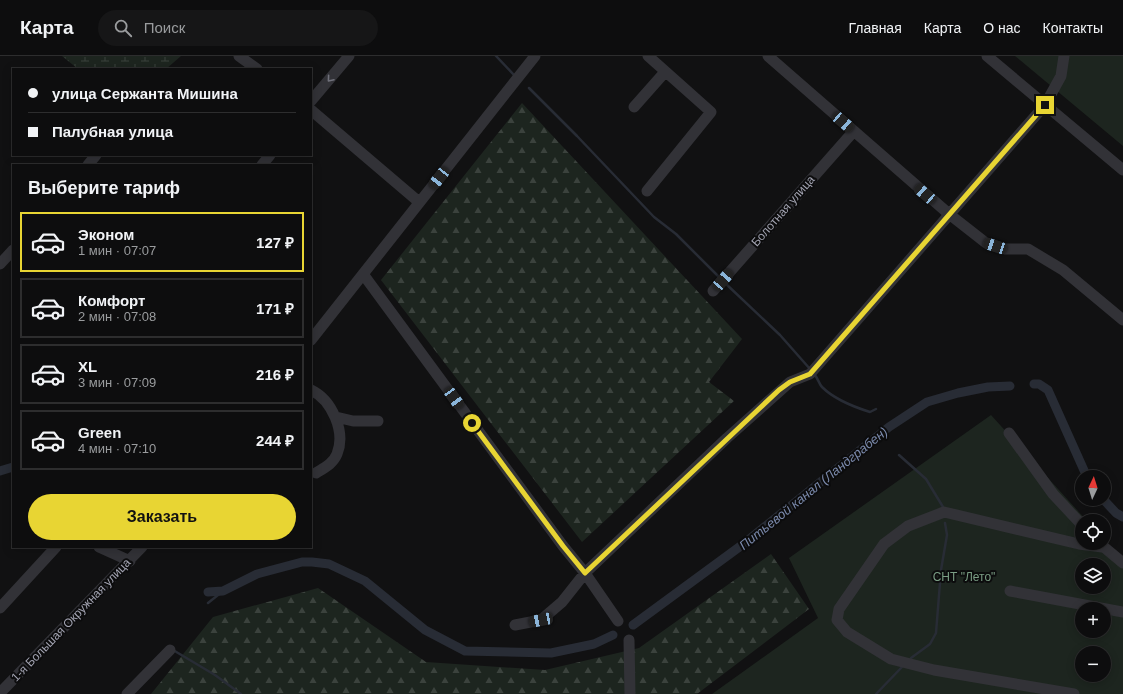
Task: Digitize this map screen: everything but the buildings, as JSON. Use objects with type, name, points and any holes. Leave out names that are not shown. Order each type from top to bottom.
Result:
[{"type":"street","points":[[239,56],[256,68]]},
{"type":"street","points":[[312,101],[349,56]]},
{"type":"street","points":[[312,339],[535,56]]},
{"type":"street","points":[[647,191],[711,112],[648,56]]},
{"type":"street","points":[[768,56],[853,132],[949,214],[986,243],[1005,249],[1028,249],[1064,270],[1123,320]]},
{"type":"street","points":[[987,56],[1045,105],[1121,164]]},
{"type":"street","points":[[515,625],[541,620],[562,602],[585,573],[779,390],[790,382],[810,374],[1045,105],[1061,76],[1064,56]]},
{"type":"street","points":[[634,107],[665,72]]},
{"type":"street","points":[[312,111],[419,202]]},
{"type":"street","name":"Болотная улица","points":[[713,291],[853,132]]},
{"type":"street","points":[[89,164],[95,156]]},
{"type":"street","points":[[263,164],[269,156]]},
{"type":"street","points":[[0,264],[12,253]]},
{"type":"street","points":[[363,274],[563,546],[585,573],[618,622]]},
{"type":"street","points":[[312,390],[319,394],[336,417],[339,440],[337,454],[330,464],[316,473]]},
{"type":"street","points":[[336,417],[352,421],[378,421]]},
{"type":"street","points":[[1009,434],[1053,494],[1075,518]]},
{"type":"street","points":[[1074,694],[934,670],[891,659],[847,632],[837,620],[839,609],[884,544],[908,526],[944,512],[1075,543]]},
{"type":"street","points":[[0,608],[55,548]]},
{"type":"street","points":[[101,548],[130,561]]},
{"type":"street","name":"1-я Большая Окружная улица","points":[[0,693],[141,548]]},
{"type":"street","points":[[1106,550],[1123,563]]},
{"type":"street","points":[[1010,590],[1123,612]]},
{"type":"street","points":[[629,640],[630,694]]},
{"type":"street","points":[[127,694],[170,650]]},
{"type":"green space","points":[[62,56],[181,56],[167,68],[77,68]]},
{"type":"green space","points":[[1015,56],[1123,56],[1123,146]]},
{"type":"green space","points":[[522,103],[742,339],[709,382],[734,401],[582,542],[381,280]]},
{"type":"green space","name":"СНТ \"Лето\"","points":[[991,415],[1081,514],[1075,514],[1075,550],[1101,550],[1123,558],[1123,694],[712,694],[818,618],[789,558]]},
{"type":"green space","points":[[771,554],[809,609],[697,694],[151,694],[213,617],[318,588],[426,662],[545,670],[639,648]]},
{"type":"waterway","points":[[496,56],[514,75]]},
{"type":"waterway","points":[[529,88],[654,217],[676,234],[720,278]]},
{"type":"waterway","points":[[725,283],[780,335],[810,369]]},
{"type":"waterway","points":[[814,374],[822,387],[838,399],[870,412],[876,409]]},
{"type":"waterway","name":"Питьевой канал (Ландграбен)","points":[[1034,384],[1039,384],[1048,390],[1084,470]]},
{"type":"waterway","name":"Питьевой канал (Ландграбен)","points":[[633,625],[742,545],[889,427],[927,402],[958,393],[988,387],[1010,386]]},
{"type":"waterway","points":[[899,455],[926,479],[943,507]]},
{"type":"waterway","name":"Питьевой канал (Ландграбен)","points":[[0,471],[12,467]]},
{"type":"waterway","name":"Питьевой канал (Ландграбен)","points":[[1110,506],[1116,513],[1123,517]]},
{"type":"waterway","points":[[911,658],[930,644],[936,633],[941,570],[947,535],[945,523]]},
{"type":"waterway","name":"Питьевой канал (Ландграбен)","points":[[208,592],[223,591],[257,574],[302,562],[312,562],[329,564],[365,581],[425,630],[465,651],[551,653],[594,644],[613,635]]},
{"type":"waterway","points":[[208,603],[223,591]]},
{"type":"waterway","points":[[173,650],[215,675],[241,694]]},
{"type":"waterway","points":[[876,694],[902,667]]},
{"type":"route","points":[[472,423],[563,546],[585,573],[779,390],[790,382],[799,380],[810,374],[1045,105]]}]
